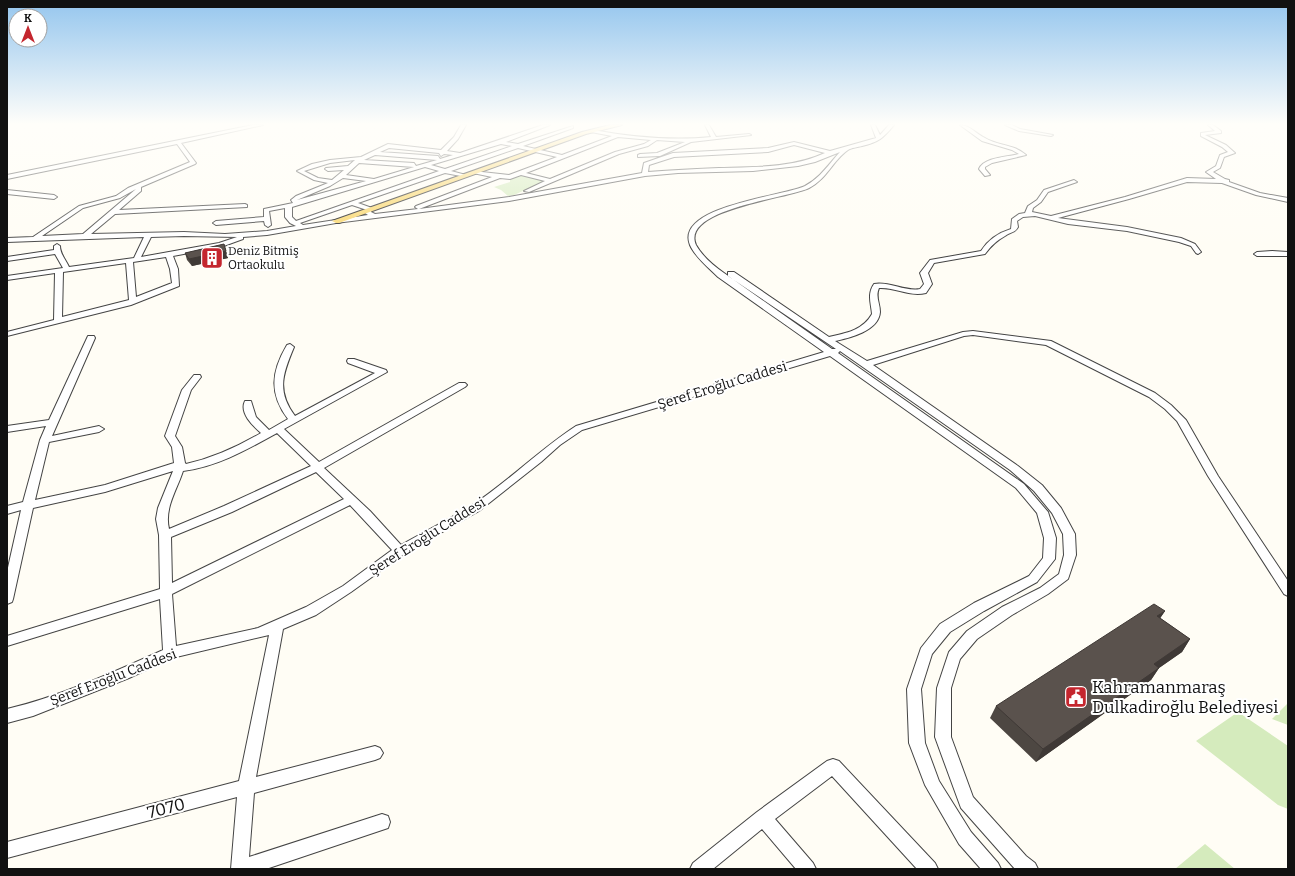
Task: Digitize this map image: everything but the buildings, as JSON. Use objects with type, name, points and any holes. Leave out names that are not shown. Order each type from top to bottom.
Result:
[{"type":"main road","points":[[336,221],[492,166]]},
{"type":"street","points":[[7,178],[65,166]]},
{"type":"street","points":[[35,238],[80,207],[118,197],[130,189],[188,166]]},
{"type":"street","points":[[313,166],[300,171],[316,179],[333,182]]},
{"type":"street","points":[[303,228],[288,218],[287,214],[294,200],[333,182],[342,176],[352,166]]},
{"type":"street","points":[[263,233],[268,226],[266,210],[268,209],[292,205],[418,166]]},
{"type":"street","points":[[439,166],[445,171],[464,176]]},
{"type":"street","points":[[295,223],[460,166]]},
{"type":"street","points":[[475,172],[510,177],[540,166]]},
{"type":"street","points":[[509,199],[586,166]]},
{"type":"street","points":[[645,174],[646,166]]},
{"type":"street","points":[[7,278],[133,261],[221,245],[263,233],[303,228],[336,221],[509,199],[645,174],[784,166]]},
{"type":"street","points":[[830,166],[824,176],[813,184],[796,192],[741,205],[708,215],[699,222],[694,230],[692,237],[693,245],[698,254],[721,275],[837,351],[1020,486],[1042,512],[1050,538],[1049,558],[1033,579],[980,607],[945,628],[926,652],[914,689],[917,743],[932,785],[965,838],[992,869]]},
{"type":"street","points":[[984,166],[982,169],[983,173],[987,175]]},
{"type":"street","points":[[1218,166],[1209,172],[1247,190],[1288,200]]},
{"type":"street","points":[[328,169],[349,168]]},
{"type":"street","points":[[521,173],[550,181]]},
{"type":"street","points":[[342,176],[374,180]]},
{"type":"street","points":[[409,212],[425,203],[498,176]]},
{"type":"street","points":[[1051,218],[1187,180],[1227,181]]},
{"type":"street","points":[[1028,214],[1030,207],[1039,202],[1046,191],[1074,182]]},
{"type":"street","points":[[85,236],[139,190],[138,186]]},
{"type":"street","points":[[7,192],[54,197]]},
{"type":"street","points":[[352,203],[370,209],[368,212],[369,214],[384,215]]},
{"type":"street","points":[[741,205],[712,219],[701,229],[698,237],[704,252],[713,261],[828,340],[837,351],[866,364],[1014,468],[1032,483],[1057,511],[1069,534],[1070,555],[1064,576],[1044,591],[1007,611],[972,635],[954,656],[944,688],[942,737],[967,802],[1020,862],[1029,869]]},
{"type":"street","points":[[207,235],[221,215],[245,206]]},
{"type":"street","points":[[113,212],[221,215],[266,219]]},
{"type":"street","points":[[828,340],[851,334],[869,326],[876,314],[873,297],[874,289],[877,286],[886,286],[909,293],[923,291],[928,284],[924,272],[932,261],[983,253],[989,244],[1004,233],[1013,230],[1015,227],[1014,220],[1021,215],[1028,214],[1068,222],[1127,229],[1169,237],[1190,243],[1198,252]]},
{"type":"street","points":[[133,301],[133,261],[148,235]]},
{"type":"street","points":[[7,240],[85,236],[252,235]]},
{"type":"street","points":[[56,252],[57,245],[65,237]]},
{"type":"street","points":[[7,259],[56,252]]},
{"type":"street","points":[[56,252],[62,258],[63,270],[58,321]]},
{"type":"street","points":[[1257,254],[1288,254]]},
{"type":"street","points":[[7,334],[133,301],[176,284],[174,269],[169,255]]},
{"type":"street","points":[[866,364],[963,334],[973,333],[1048,343],[1152,395],[1168,407],[1181,420],[1213,476],[1288,591]]},
{"type":"street","points":[[7,599],[28,505],[45,440],[91,338]]},
{"type":"street","points":[[290,347],[280,372],[277,386],[286,411],[294,420]]},
{"type":"street","name":"Şeref Eroğlu Caddesi","points":[[7,716],[28,711],[124,674],[170,653],[260,633],[311,611],[347,589],[400,551],[475,508],[537,460],[556,443],[579,428],[837,351]]},
{"type":"street","points":[[180,464],[184,468],[209,462],[240,449],[383,372],[363,366],[351,360]]},
{"type":"street","points":[[170,653],[166,592],[165,535],[162,519],[180,464],[177,445],[170,436],[187,390],[197,377]]},
{"type":"street","points":[[165,535],[228,509],[318,467],[462,385]]},
{"type":"street","points":[[248,403],[250,415],[254,422],[273,432],[318,467],[352,500],[400,551]]},
{"type":"street","points":[[7,429],[54,422]]},
{"type":"street","points":[[45,440],[99,429]]},
{"type":"street","points":[[7,510],[83,495],[129,482],[180,464]]},
{"type":"street","points":[[7,641],[166,592],[352,500]]},
{"type":"street","points":[[277,626],[246,787],[240,869],[382,822]]},
{"type":"street","name":"7070","points":[[7,850],[375,753]]},
{"type":"street","points":[[700,869],[763,818],[833,766],[929,869]]},
{"type":"street","points":[[763,818],[807,869]]},
{"type":"green space","points":[[522,175],[545,181],[514,195],[508,196],[501,190],[494,187],[510,182],[508,179]]},
{"type":"green space","points":[[1288,703],[1288,725],[1272,719]]},
{"type":"green space","points":[[1238,712],[1288,746],[1288,809],[1278,805],[1196,741]]},
{"type":"green space","points":[[1205,844],[1235,869],[1175,869]]},
{"type":"place","name":"Deniz Bitmiş Ortaokulu","points":[[212,258]]},
{"type":"place","name":"Kahramanmaraş Dulkadiroğlu Belediyesi","points":[[1076,697]]}]
